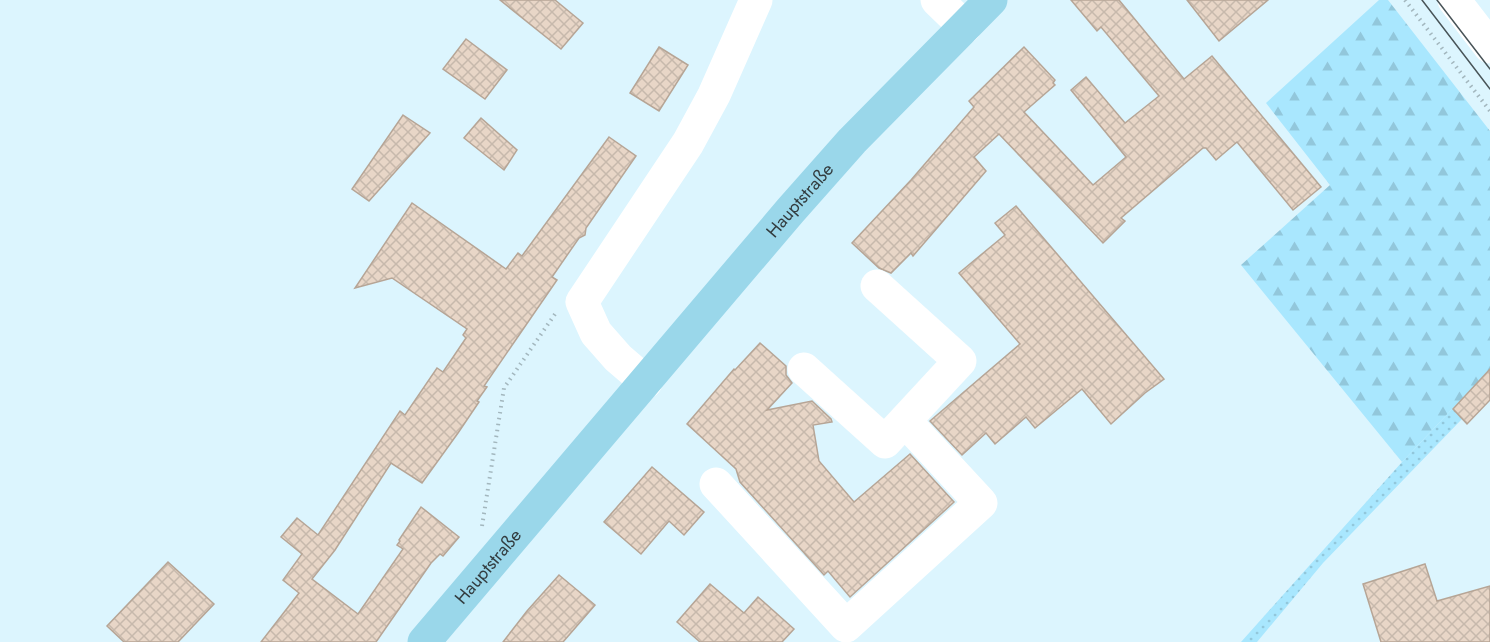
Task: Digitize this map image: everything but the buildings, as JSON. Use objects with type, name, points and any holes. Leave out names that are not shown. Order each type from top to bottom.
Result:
[{"type":"main road","name":"Hauptstraße","points":[[424,642],[790,211],[852,141],[991,0]]},
{"type":"street","points":[[646,382],[618,358],[596,333],[582,302],[688,143],[714,95],[756,0]]},
{"type":"street","points":[[937,0],[965,27]]},
{"type":"street","points":[[1454,0],[1490,47]]},
{"type":"street","points":[[804,369],[885,442],[960,361],[877,286]]},
{"type":"street","points":[[716,484],[846,626],[981,502],[905,421]]},
{"type":"path","points":[[1405,0],[1490,111]]},
{"type":"path","points":[[482,528],[504,388],[557,310]]},
{"type":"green space","points":[[1379,0],[1388,0],[1490,131],[1490,369],[1402,462],[1241,265],[1330,185],[1266,103]]},
{"type":"green space","points":[[1490,369],[1490,390],[1323,563],[1257,642],[1241,642],[1402,462]]},
{"type":"tram line","points":[[1422,0],[1490,89]]},
{"type":"tram line","points":[[1437,0],[1490,69]]}]
